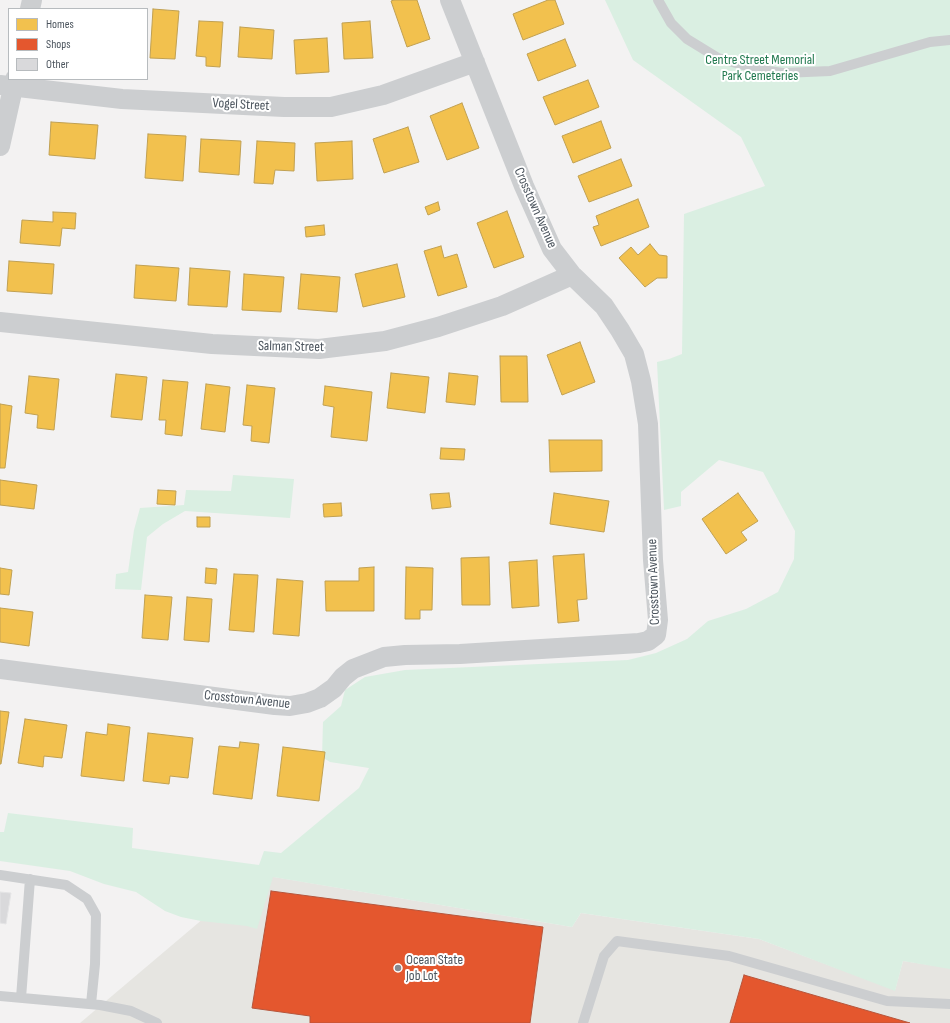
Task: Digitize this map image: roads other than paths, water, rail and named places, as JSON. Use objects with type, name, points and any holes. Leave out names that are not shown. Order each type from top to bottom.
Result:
[{"type":"street","name":"Crosstown Avenue","points":[[0,669],[290,706],[307,703],[320,698],[334,688],[353,668],[384,657],[405,655],[468,654],[648,642],[656,635],[658,620],[653,560],[648,424],[641,381],[634,354],[604,306],[572,275],[552,249],[524,186],[450,0]]},
{"type":"street","name":"Vogel Street","points":[[10,84],[122,99],[284,107],[332,107],[383,95],[475,62]]},
{"type":"street","points":[[0,146],[10,84]]},
{"type":"street","name":"Salman Street","points":[[0,322],[212,344],[319,350],[385,340],[438,327],[502,306],[572,275]]},
{"type":"lane","points":[[658,0],[671,23],[687,39],[718,58],[760,70],[783,73],[830,71],[930,42],[950,40]]},
{"type":"lane","points":[[0,875],[66,885],[87,899],[96,915],[95,964],[91,1004]]},
{"type":"lane","points":[[21,998],[30,879]]},
{"type":"lane","points":[[583,1023],[604,956],[617,941],[729,956],[886,1001],[950,1004]]},
{"type":"lane","points":[[0,996],[91,1004],[131,1011],[157,1023]]},
{"type":"place","name":"Ocean State Job Lot","points":[[398,968]]},
{"type":"park label","name":"Centre Street Memorial Park Cemeteries","points":[[760,68]]}]
